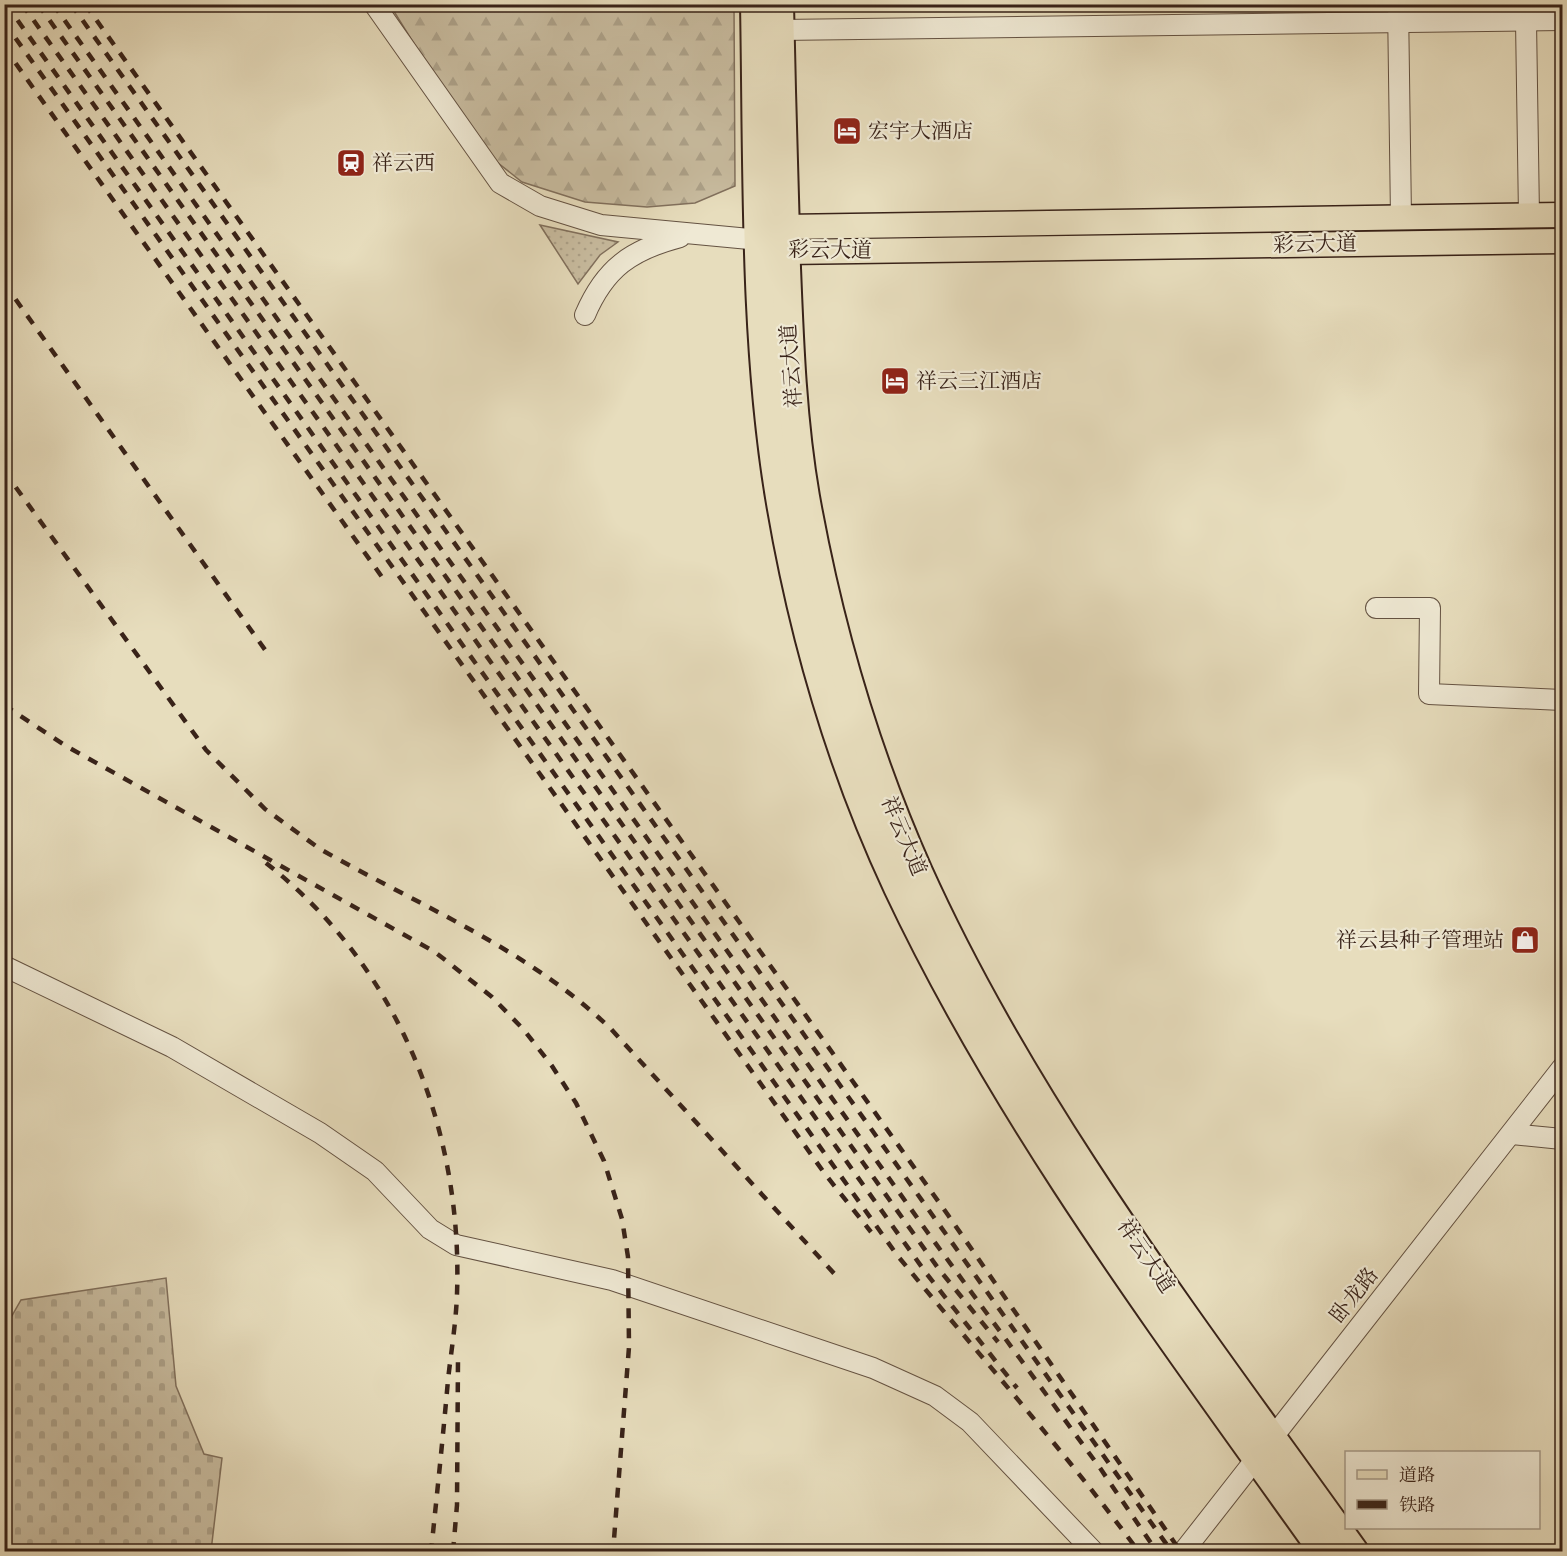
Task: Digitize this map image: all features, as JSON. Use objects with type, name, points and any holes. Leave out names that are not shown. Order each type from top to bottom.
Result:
[{"type":"highway","name":"祥云大道","points":[[755,4],[777,240]]},
{"type":"highway","name":"祥云大道","points":[[780,17],[777,240],[768,402],[783,512],[817,660],[854,777],[884,855],[929,951],[1016,1102],[1092,1221],[1265,1448],[1354,1551]]},
{"type":"highway","name":"祥云大道","points":[[1265,1448],[1324,1551]]},
{"type":"main road","name":"彩云大道","points":[[777,240],[1401,218],[1563,215]]},
{"type":"main road","name":"彩云大道","points":[[777,240],[1563,241]]},
{"type":"street","points":[[374,4],[500,183],[540,206],[574,219],[624,228],[777,240]]},
{"type":"street","points":[[780,17],[1398,13],[1526,21],[1563,20]]},
{"type":"street","points":[[1398,13],[1401,218]]},
{"type":"street","points":[[1526,21],[1529,216]]},
{"type":"street","points":[[585,315],[598,287],[614,267],[654,246],[697,232]]},
{"type":"street","points":[[1376,608],[1430,608],[1429,694],[1563,700]]},
{"type":"street","points":[[4,966],[172,1047],[320,1133],[375,1171],[430,1229],[449,1241],[483,1252],[612,1280],[873,1368],[935,1396],[970,1422],[1094,1551]]},
{"type":"street","name":"卧龙路","points":[[1183,1551],[1563,1068]]},
{"type":"street","points":[[1512,1134],[1563,1139]]},
{"type":"green space","points":[[390,5],[734,5],[735,186],[695,203],[647,207],[585,202],[522,182],[488,155],[455,110]]},
{"type":"green space","points":[[540,225],[618,242],[600,255],[578,284]]},
{"type":"green space","points":[[166,1278],[176,1386],[204,1454],[222,1458],[211,1551],[5,1551],[5,1328],[21,1300]]},
{"type":"railway","points":[[6,4],[897,1255],[1050,1439],[1139,1552]]},
{"type":"railway","points":[[22,4],[926,1273],[1017,1388]]},
{"type":"railway","points":[[38,4],[938,1268],[998,1342]]},
{"type":"railway","points":[[53,4],[928,1233],[1100,1468],[1157,1552]]},
{"type":"railway","points":[[71,4],[1172,1552]]},
{"type":"railway","points":[[85,4],[948,1215],[1181,1552]]},
{"type":"railway","points":[[4,22],[825,1174],[871,1232]]},
{"type":"railway","points":[[4,47],[387,584]]},
{"type":"railway","points":[[4,283],[268,654]]},
{"type":"railway","points":[[4,471],[206,750],[265,809],[320,849],[471,930],[544,975],[579,1001],[611,1029],[840,1280]]},
{"type":"railway","points":[[4,705],[66,746],[435,952],[492,997],[524,1030],[552,1066],[576,1103],[604,1161],[622,1219],[628,1257],[629,1347],[613,1552]]},
{"type":"railway","points":[[266,863],[312,904],[352,951],[386,1001],[413,1055],[434,1112],[448,1172],[456,1232],[457,1294],[431,1552]]},
{"type":"railway","points":[[453,1552],[457,1505],[458,1358]]},
{"type":"place","name":"宏宇大酒店","points":[[847,131]]},
{"type":"place","name":"祥云西","points":[[351,163]]},
{"type":"place","name":"祥云三江酒店","points":[[895,381]]},
{"type":"place","name":"祥云县种子管理站","points":[[1525,940]]}]
